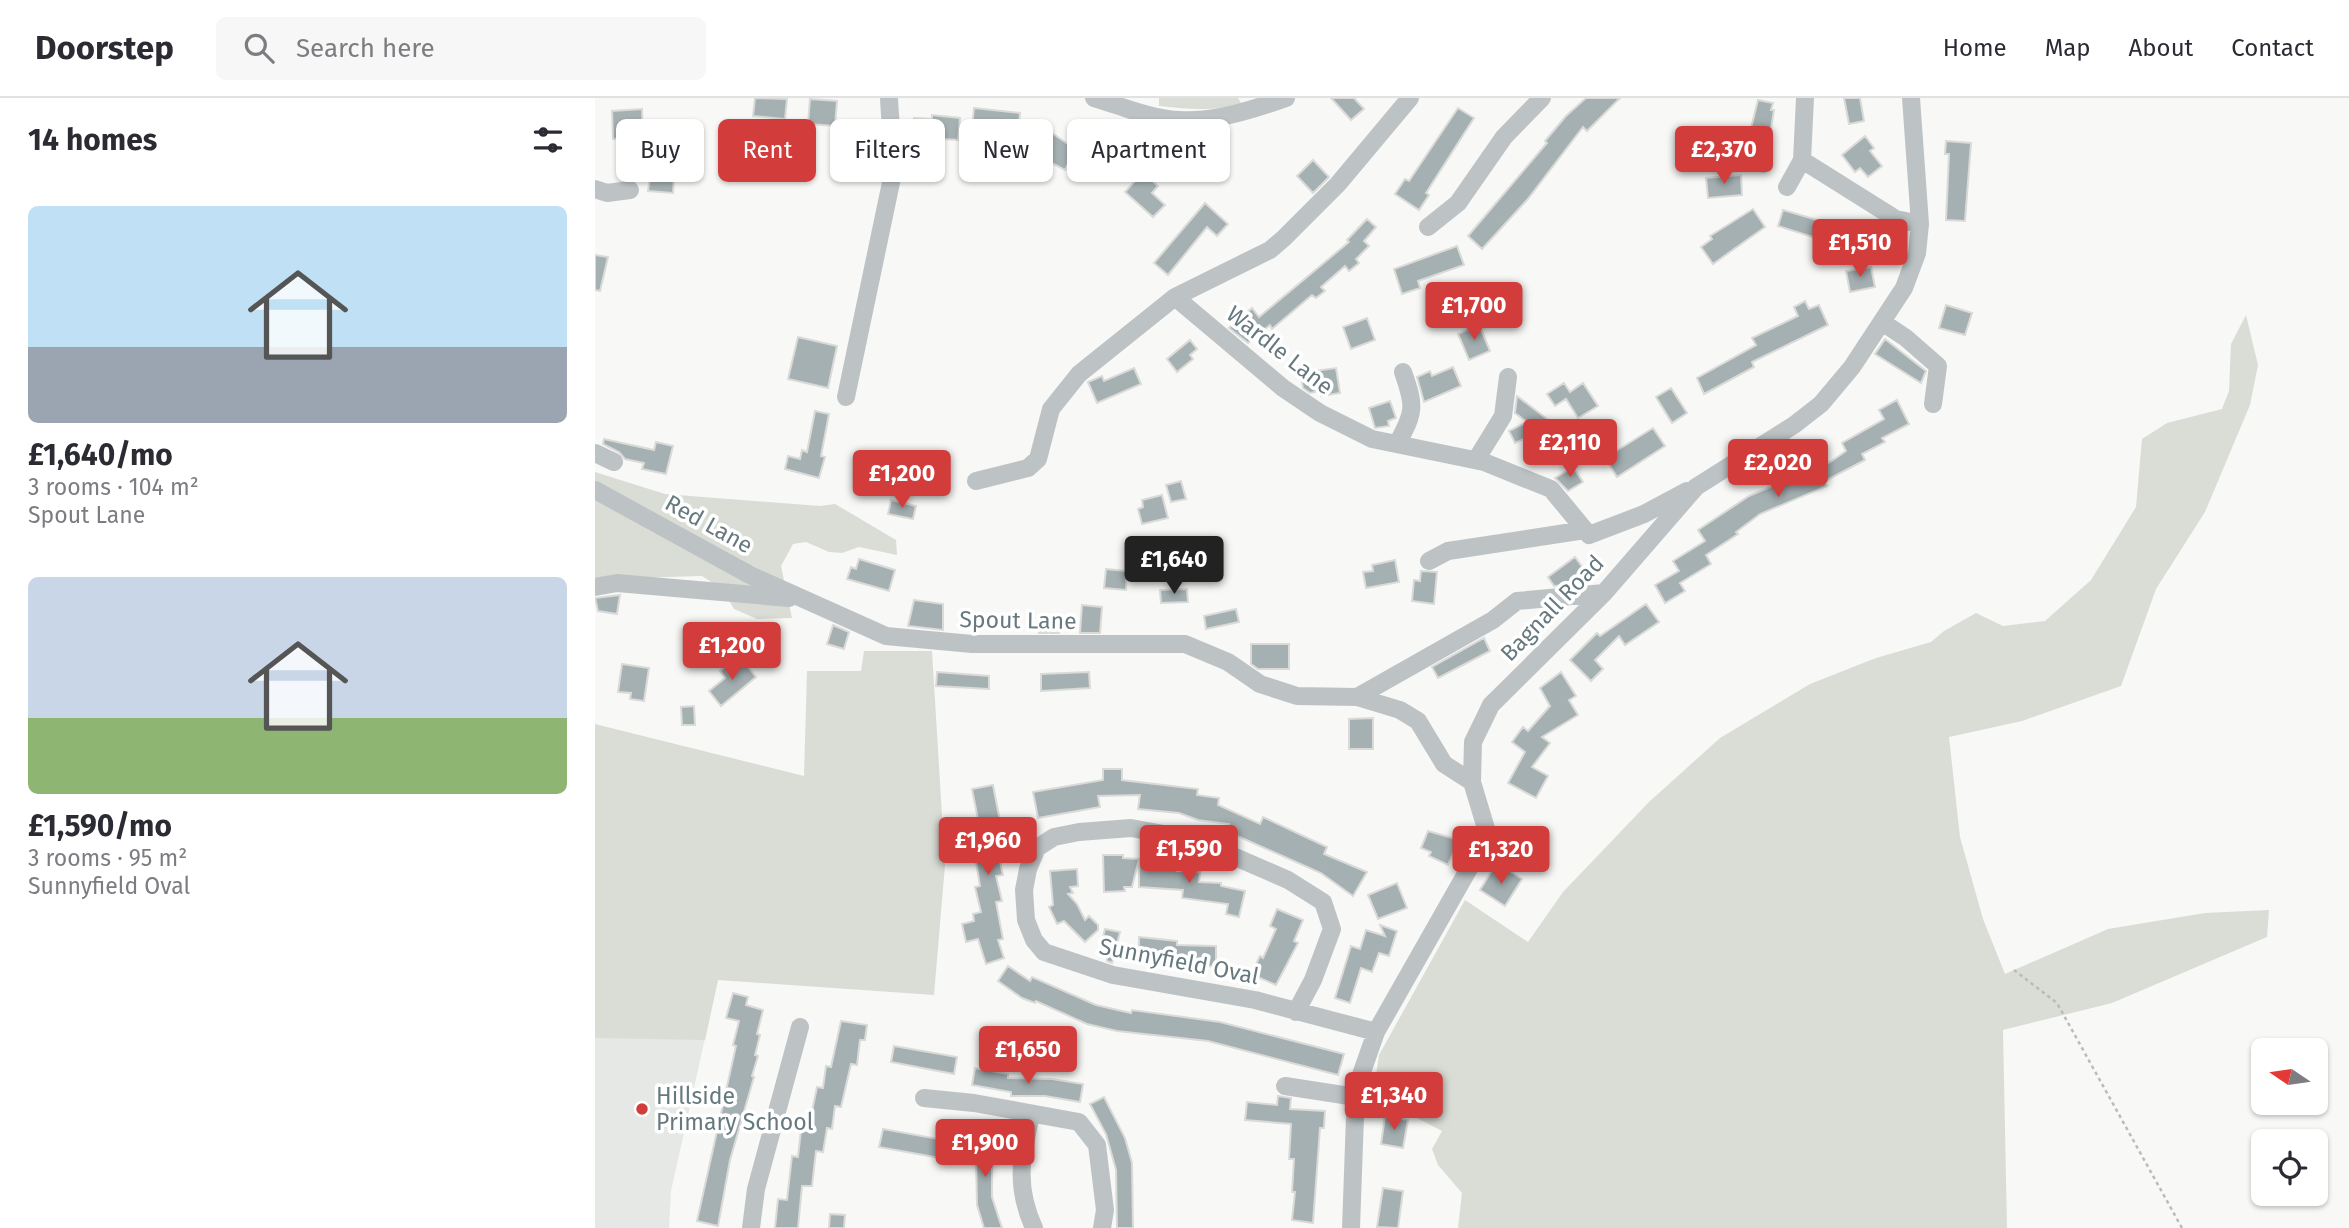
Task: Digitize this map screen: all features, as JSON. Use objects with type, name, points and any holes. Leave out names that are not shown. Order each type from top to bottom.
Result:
[{"type":"street","points":[[846,397],[893,173],[889,98]]},
{"type":"street","points":[[1094,98],[1159,118],[1207,119],[1248,111],[1286,98]]},
{"type":"street","points":[[976,481],[1028,468],[1038,459],[1051,409],[1079,374],[1175,297],[1270,250],[1338,184],[1410,98]]},
{"type":"street","points":[[1428,227],[1458,203],[1504,137],[1542,98]]},
{"type":"street","points":[[1787,187],[1802,160],[1805,98]]},
{"type":"street","name":"Bagnall Road","points":[[1351,1228],[1356,1097],[1376,1032],[1488,835],[1472,782],[1473,742],[1491,705],[1604,593],[1696,486],[1794,425],[1821,404],[1852,367],[1904,288],[1917,253],[1920,224],[1911,98]]},
{"type":"street","points":[[1802,160],[1896,219],[1920,224]]},
{"type":"street","points":[[595,189],[607,193],[631,190]]},
{"type":"street","name":"Wardle Lane","points":[[1175,297],[1283,388],[1320,413],[1371,439],[1476,460],[1551,489],[1585,530]]},
{"type":"street","points":[[1882,322],[1906,338],[1938,366],[1933,404]]},
{"type":"street","points":[[1397,444],[1411,419],[1413,402],[1403,372]]},
{"type":"street","points":[[1476,460],[1503,416],[1508,377]]},
{"type":"street","points":[[595,453],[614,462]]},
{"type":"street","points":[[1429,561],[1448,551],[1585,530],[1589,536],[1644,514],[1696,486]]},
{"type":"street","name":"Red Lane","points":[[595,490],[800,599]]},
{"type":"street","points":[[595,587],[617,583],[800,599]]},
{"type":"street","points":[[1357,697],[1493,620],[1517,600],[1604,593]]},
{"type":"street","name":"Spout Lane","points":[[800,599],[886,636],[913,640],[1093,646],[1185,644],[1229,662],[1260,684],[1297,696],[1357,697],[1400,710],[1418,721],[1444,764],[1472,782]]},
{"type":"street","name":"Sunnyfield Oval","points":[[1296,1012],[1313,980],[1332,929],[1323,902],[1288,880],[1196,839],[1131,828],[1055,837],[1037,848],[1028,869],[1024,890],[1026,920],[1034,940],[1044,952],[1113,975],[1217,993],[1376,1032]]},
{"type":"street","points":[[751,1228],[756,1189],[800,1027]]},
{"type":"street","points":[[1285,1086],[1356,1097]]},
{"type":"street","points":[[923,1098],[974,1103],[1079,1122],[1097,1145],[1105,1210],[1102,1228]]},
{"type":"street","points":[[1031,1115],[1019,1167],[1025,1210],[1034,1228]]},
{"type":"path","points":[[2014,970],[2057,1003],[2182,1228]]},
{"type":"shaded area","points":[[1159,98],[1238,98],[1241,103],[1221,108],[1190,109],[1159,106]]},
{"type":"shaded area","points":[[2246,315],[2258,365],[2250,405],[2205,512],[2156,589],[2121,686],[2022,721],[1949,737],[1960,837],[1983,919],[2005,974],[2108,929],[2205,913],[2269,910],[2267,937],[2112,1003],[2003,1030],[2007,1228],[1458,1228],[1462,1193],[1438,1165],[1432,1149],[1442,1131],[1373,1095],[1379,1055],[1465,900],[1528,942],[1563,892],[1649,802],[1720,738],[1810,684],[1876,658],[1931,642],[1944,631],[1976,613],[2003,626],[2045,621],[2091,580],[2136,507],[2142,439],[2167,423],[2222,409],[2229,391],[2231,344]]},
{"type":"shaded area","points":[[595,472],[665,494],[820,506],[835,504],[896,540],[897,555],[859,547],[842,553],[829,552],[806,542],[793,544],[781,566],[792,618],[757,619],[734,609],[722,589],[702,576],[595,579]]},
{"type":"shaded area","points":[[864,651],[932,651],[945,865],[934,995],[718,980],[705,1040],[595,1038],[595,724],[804,776],[807,671],[861,671]]},
{"type":"shaded area","name":"Hillside Primary School","points":[[595,923],[718,980],[671,1191],[669,1228],[595,1228]]},
{"type":"building","points":[[755,98],[787,99],[785,119],[753,116]]},
{"type":"building","points":[[1331,98],[1354,98],[1364,109],[1351,120]]},
{"type":"building","points":[[1586,98],[1620,98],[1587,131],[1583,127],[1527,200],[1482,249],[1468,236],[1547,143],[1545,141],[1566,116]]},
{"type":"building","points":[[1844,98],[1860,98],[1864,121],[1849,124]]},
{"type":"building","points":[[810,99],[837,101],[836,119],[830,119],[830,126],[816,125],[816,119],[808,119]]},
{"type":"building","points":[[1758,100],[1773,103],[1771,110],[1774,110],[1764,172],[1741,168]]},
{"type":"building","points":[[974,108],[1020,113],[1019,119],[973,119]]},
{"type":"building","points":[[1458,108],[1474,118],[1426,193],[1429,195],[1419,210],[1395,194],[1405,179],[1409,181]]},
{"type":"building","points":[[642,109],[642,119],[616,119],[616,139],[613,139],[612,111]]},
{"type":"building","points":[[932,115],[960,118],[958,140],[945,139],[945,119],[932,119]]},
{"type":"building","points":[[1053,134],[1067,143],[1065,170],[1053,164]]},
{"type":"building","points":[[1865,136],[1874,148],[1870,151],[1882,166],[1868,177],[1860,168],[1855,172],[1842,155]]},
{"type":"building","points":[[1946,141],[1971,143],[1965,221],[1946,220],[1949,154],[1945,154]]},
{"type":"building","points":[[1313,160],[1329,177],[1313,193],[1297,176]]},
{"type":"building","points":[[1741,175],[1742,195],[1708,198],[1706,178]]},
{"type":"building","points":[[649,182],[674,182],[673,193],[648,191]]},
{"type":"building","points":[[1134,182],[1154,182],[1158,186],[1152,193],[1165,205],[1153,217],[1125,192]]},
{"type":"building","points":[[1205,203],[1228,224],[1217,236],[1207,227],[1168,275],[1154,263]]},
{"type":"building","points":[[1753,209],[1765,227],[1713,264],[1701,247],[1712,239],[1710,236]]},
{"type":"building","points":[[1783,210],[1852,230],[1847,248],[1778,226]]},
{"type":"building","points":[[1367,219],[1376,227],[1364,241],[1369,246],[1356,259],[1359,263],[1349,271],[1345,266],[1321,287],[1325,291],[1316,298],[1312,295],[1272,329],[1270,325],[1248,343],[1229,328],[1252,308],[1259,317],[1349,242],[1347,240]]},
{"type":"building","points":[[1457,246],[1464,265],[1418,281],[1420,288],[1402,294],[1394,269]]},
{"type":"building","points":[[595,255],[608,257],[600,291],[595,290]]},
{"type":"building","points":[[1871,267],[1875,287],[1850,292],[1846,271]]},
{"type":"building","points":[[1805,301],[1809,309],[1819,305],[1828,325],[1752,362],[1754,367],[1704,394],[1697,378],[1756,345],[1752,338],[1798,316],[1794,307]]},
{"type":"building","points":[[1946,305],[1972,313],[1965,335],[1939,328]]},
{"type":"building","points":[[1367,318],[1375,340],[1351,349],[1343,327]]},
{"type":"building","points":[[1479,324],[1490,351],[1469,360],[1458,334]]},
{"type":"building","points":[[798,337],[837,346],[828,388],[788,379]]},
{"type":"building","points":[[1885,339],[1926,371],[1921,383],[1875,354]]},
{"type":"building","points":[[1190,340],[1197,349],[1190,355],[1193,359],[1177,372],[1167,359]]},
{"type":"building","points":[[1453,367],[1461,386],[1424,402],[1417,377],[1430,371],[1432,376]]},
{"type":"building","points":[[1134,368],[1141,384],[1097,403],[1088,382],[1102,376],[1104,381]]},
{"type":"building","points":[[1336,368],[1340,393],[1321,396],[1320,391],[1310,393],[1303,388],[1301,378],[1315,376],[1314,371]]},
{"type":"building","points":[[1564,383],[1570,392],[1583,383],[1598,406],[1578,418],[1566,399],[1555,406],[1547,394]]},
{"type":"building","points":[[1671,388],[1687,413],[1672,423],[1656,397]]},
{"type":"building","points":[[1517,396],[1555,425],[1515,443],[1509,431],[1527,422],[1515,413]]},
{"type":"building","points":[[1897,400],[1909,424],[1882,438],[1885,442],[1862,454],[1865,460],[1825,481],[1827,486],[1760,514],[1736,532],[1738,534],[1706,555],[1711,564],[1680,583],[1685,591],[1665,603],[1655,585],[1679,571],[1673,561],[1705,541],[1698,530],[1749,496],[1794,477],[1793,474],[1805,469],[1806,472],[1830,462],[1846,451],[1842,443],[1884,419],[1879,410]]},
{"type":"building","points":[[1390,401],[1396,418],[1388,421],[1389,426],[1375,428],[1369,408]]},
{"type":"building","points":[[815,411],[829,414],[821,456],[825,457],[819,478],[785,469],[788,456],[800,459],[802,450],[807,452]]},
{"type":"building","points":[[1653,428],[1665,446],[1617,477],[1605,458]]},
{"type":"building","points":[[604,439],[654,450],[656,442],[673,446],[666,474],[642,469],[644,463],[625,459],[619,452],[603,444]]},
{"type":"building","points":[[1573,467],[1583,482],[1568,491],[1555,478]]},
{"type":"building","points":[[1181,481],[1186,499],[1171,502],[1166,485]]},
{"type":"building","points":[[1162,495],[1168,518],[1142,524],[1138,509],[1143,507],[1142,500]]},
{"type":"building","points":[[891,500],[916,506],[913,519],[888,514]]},
{"type":"building","points":[[1575,557],[1586,572],[1568,585],[1554,586],[1548,577]]},
{"type":"building","points":[[859,559],[895,570],[889,591],[847,579],[851,567],[856,569]]},
{"type":"building","points":[[1395,560],[1399,582],[1366,588],[1363,572],[1373,571],[1372,565]]},
{"type":"building","points":[[1106,569],[1127,571],[1126,590],[1104,588]]},
{"type":"building","points":[[1421,571],[1437,572],[1434,604],[1412,601],[1414,580],[1420,581]]},
{"type":"building","points":[[1187,589],[1188,602],[1161,603],[1160,590]]},
{"type":"building","points":[[620,595],[617,614],[598,611],[595,598]]},
{"type":"building","points":[[914,600],[943,604],[943,630],[908,626]]},
{"type":"building","points":[[1646,604],[1659,622],[1625,645],[1619,636],[1595,660],[1603,669],[1591,681],[1570,660],[1597,633],[1600,636]]},
{"type":"building","points":[[1082,605],[1102,607],[1100,633],[1080,633]]},
{"type":"building","points":[[1236,609],[1239,622],[1206,629],[1204,616]]},
{"type":"building","points":[[1040,619],[1060,621],[1059,633],[1039,633]]},
{"type":"building","points":[[833,625],[849,632],[844,649],[827,644]]},
{"type":"building","points":[[1484,638],[1490,651],[1438,678],[1432,667]]},
{"type":"building","points":[[1251,644],[1289,644],[1289,669],[1258,669],[1251,664]]},
{"type":"building","points":[[744,662],[756,677],[721,706],[709,691],[725,678],[720,671],[730,663],[735,669]]},
{"type":"building","points":[[622,664],[649,668],[644,701],[630,699],[631,693],[618,692]]},
{"type":"building","points":[[937,672],[989,676],[989,689],[936,686]]},
{"type":"building","points":[[1089,672],[1090,688],[1041,691],[1041,674]]},
{"type":"building","points":[[1561,672],[1576,696],[1569,700],[1578,715],[1542,737],[1550,743],[1532,767],[1548,776],[1536,798],[1508,783],[1525,752],[1512,742],[1523,727],[1528,731],[1550,706],[1540,688]]},
{"type":"building","points":[[694,706],[695,725],[682,725],[681,707]]},
{"type":"building","points":[[1373,718],[1373,749],[1349,749],[1349,719]]},
{"type":"building","points":[[1103,769],[1122,769],[1122,780],[1198,789],[1197,795],[1219,798],[1218,805],[1260,824],[1263,817],[1327,847],[1324,854],[1367,872],[1353,896],[1321,873],[1226,831],[1229,824],[1198,820],[1179,813],[1138,809],[1140,795],[1098,796],[1100,807],[1038,818],[1033,792],[1103,780]]},
{"type":"building","points":[[993,785],[1006,852],[998,853],[1003,875],[996,876],[1002,901],[996,902],[1003,939],[998,940],[1004,958],[986,964],[978,939],[966,942],[962,924],[974,921],[973,914],[981,912],[975,887],[980,886],[976,862],[982,861],[976,836],[981,835],[972,789]]},
{"type":"building","points":[[1428,831],[1459,840],[1448,865],[1429,856],[1431,852],[1421,848]]},
{"type":"building","points":[[1103,855],[1123,855],[1123,858],[1139,859],[1132,887],[1124,887],[1125,891],[1104,892]]},
{"type":"building","points":[[1139,859],[1177,865],[1177,871],[1200,872],[1199,882],[1221,883],[1221,886],[1245,891],[1239,917],[1226,914],[1228,904],[1182,898],[1183,890],[1139,887]]},
{"type":"building","points":[[1077,869],[1078,886],[1070,887],[1073,893],[1068,894],[1085,920],[1089,916],[1098,925],[1098,930],[1085,942],[1064,921],[1057,924],[1049,907],[1053,905],[1050,871]]},
{"type":"building","points":[[1493,869],[1504,876],[1508,870],[1522,879],[1505,906],[1480,890]]},
{"type":"building","points":[[1397,883],[1407,908],[1378,919],[1368,895]]},
{"type":"building","points":[[1277,909],[1303,920],[1294,941],[1298,943],[1276,985],[1251,974],[1260,956],[1263,958],[1276,929],[1270,926]]},
{"type":"building","points":[[1380,925],[1397,931],[1389,956],[1379,953],[1372,972],[1361,968],[1350,1003],[1335,998],[1351,946],[1360,949],[1366,930],[1385,936]]},
{"type":"building","points":[[1105,929],[1120,932],[1112,963],[1107,961],[1106,951],[1100,949]]},
{"type":"building","points":[[1139,937],[1177,941],[1177,945],[1216,946],[1216,967],[1162,962],[1162,958],[1139,958]]},
{"type":"building","points":[[1008,966],[1030,981],[1032,977],[1096,1005],[1131,1013],[1132,1010],[1220,1022],[1344,1054],[1338,1075],[1208,1041],[1117,1031],[1087,1024],[1036,1001],[1035,1003],[1022,998],[998,981]]},
{"type":"building","points":[[733,993],[748,997],[746,1005],[763,1010],[757,1034],[760,1035],[752,1076],[754,1077],[730,1160],[718,1226],[697,1221],[736,1046],[733,1045],[739,1021],[726,1018]]},
{"type":"building","points":[[841,1021],[867,1025],[865,1040],[860,1040],[857,1065],[851,1064],[841,1107],[835,1106],[832,1129],[827,1128],[823,1152],[816,1151],[812,1186],[802,1186],[798,1228],[775,1228],[778,1199],[787,1200],[792,1156],[798,1157],[801,1130],[808,1131],[817,1087],[823,1088],[826,1066],[831,1067]]},
{"type":"building","points":[[894,1046],[957,1057],[954,1074],[891,1062]]},
{"type":"building","points":[[975,1068],[1008,1074],[1008,1078],[1052,1079],[1083,1084],[1080,1102],[1045,1096],[1011,1096],[1011,1092],[972,1085]]},
{"type":"building","points":[[1278,1096],[1291,1098],[1290,1109],[1325,1111],[1324,1128],[1320,1128],[1313,1223],[1292,1220],[1295,1192],[1292,1192],[1294,1159],[1289,1159],[1291,1124],[1245,1120],[1247,1102],[1277,1105]]},
{"type":"building","points":[[1104,1097],[1125,1138],[1132,1163],[1133,1228],[1117,1228],[1116,1170],[1106,1134],[1090,1104]]},
{"type":"building","points":[[1385,1116],[1408,1120],[1403,1148],[1381,1144]]},
{"type":"building","points":[[976,1127],[992,1129],[988,1165],[992,1165],[992,1197],[1002,1228],[984,1228],[977,1205],[976,1158],[972,1158]]},
{"type":"building","points":[[883,1129],[944,1140],[940,1158],[879,1147]]},
{"type":"building","points":[[1383,1188],[1403,1191],[1398,1228],[1377,1227]]},
{"type":"building","points":[[830,1214],[845,1215],[844,1228],[829,1228]]},
{"type":"place","name":"Hillside Primary School","points":[[642,1109]]}]
